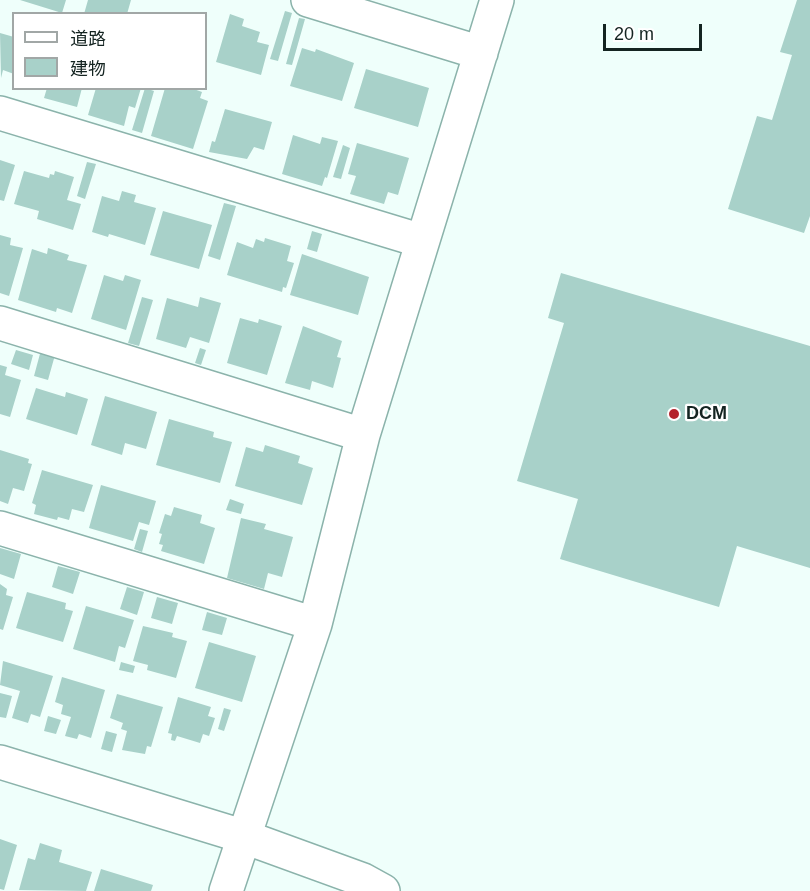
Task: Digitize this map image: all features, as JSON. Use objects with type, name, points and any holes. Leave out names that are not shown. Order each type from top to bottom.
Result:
[{"type":"street","points":[[308,0],[481,53]]},
{"type":"street","points":[[226,891],[242,836],[315,624],[363,435],[497,0]]},
{"type":"street","points":[[0,113],[422,241]]},
{"type":"street","points":[[0,323],[363,435]]},
{"type":"street","points":[[0,528],[315,624]]},
{"type":"street","points":[[0,762],[242,836],[363,880],[383,891]]},
{"type":"building","points":[[20,0],[66,0],[62,12]]},
{"type":"building","points":[[88,0],[131,0],[128,12],[85,12]]},
{"type":"building","points":[[797,0],[810,0],[810,216],[804,233],[728,209],[757,116],[772,120],[792,55],[780,52]]},
{"type":"building","points":[[285,11],[292,13],[278,61],[270,59]]},
{"type":"building","points":[[230,14],[244,19],[242,26],[260,32],[257,42],[269,45],[261,75],[216,62]]},
{"type":"building","points":[[299,18],[305,19],[292,65],[286,64]]},
{"type":"building","points":[[0,33],[12,36],[12,73],[3,70],[1,78]]},
{"type":"building","points":[[302,48],[315,52],[316,49],[354,63],[342,101],[290,86]]},
{"type":"building","points":[[366,69],[429,88],[418,127],[354,108]]},
{"type":"building","points":[[46,90],[81,90],[77,107],[44,98]]},
{"type":"building","points":[[95,90],[140,90],[135,108],[129,106],[124,126],[88,115]]},
{"type":"building","points":[[144,90],[154,91],[142,133],[132,130]]},
{"type":"building","points":[[164,90],[202,92],[200,98],[208,101],[193,149],[151,136]]},
{"type":"building","points":[[225,109],[272,122],[264,150],[254,147],[247,159],[209,152],[212,141],[215,142]]},
{"type":"building","points":[[293,135],[320,144],[322,137],[338,141],[327,178],[325,177],[322,186],[282,174]]},
{"type":"building","points":[[357,143],[409,158],[398,195],[388,192],[384,204],[350,194],[356,176],[348,174]]},
{"type":"building","points":[[343,145],[350,148],[341,179],[333,177]]},
{"type":"building","points":[[0,160],[15,165],[4,201],[0,200]]},
{"type":"building","points":[[87,162],[96,164],[85,199],[77,196]]},
{"type":"building","points":[[24,171],[49,178],[50,174],[54,175],[55,171],[74,177],[67,200],[81,204],[73,230],[37,219],[39,211],[14,204]]},
{"type":"building","points":[[122,191],[136,195],[134,202],[156,208],[145,245],[109,234],[108,237],[92,232],[102,196],[119,201]]},
{"type":"building","points":[[224,203],[236,206],[220,260],[208,256]]},
{"type":"building","points":[[163,211],[212,225],[199,269],[150,255]]},
{"type":"building","points":[[312,231],[322,234],[317,252],[307,249]]},
{"type":"building","points":[[0,235],[11,238],[10,245],[23,248],[9,296],[0,293]]},
{"type":"building","points":[[265,238],[291,246],[287,261],[294,263],[286,288],[283,287],[282,292],[227,275],[237,242],[253,248],[256,239],[264,242]]},
{"type":"building","points":[[48,248],[69,255],[67,260],[87,265],[72,313],[57,308],[56,312],[18,300],[32,249],[47,254]]},
{"type":"building","points":[[302,254],[369,277],[358,315],[290,295]]},
{"type":"building","name":"DCM","points":[[561,273],[810,346],[810,568],[737,546],[719,607],[560,559],[578,499],[517,481],[564,323],[548,318]]},
{"type":"building","points":[[104,275],[123,281],[125,275],[141,280],[126,330],[91,319]]},
{"type":"building","points":[[142,297],[153,300],[139,346],[128,343]]},
{"type":"building","points":[[200,297],[221,303],[209,343],[190,337],[186,348],[156,339],[167,298],[198,307]]},
{"type":"building","points":[[240,318],[258,323],[259,319],[282,326],[267,375],[227,363]]},
{"type":"building","points":[[303,326],[342,341],[337,357],[341,358],[333,388],[312,381],[310,390],[285,383]]},
{"type":"building","points":[[200,348],[206,350],[201,365],[195,363]]},
{"type":"building","points":[[16,350],[33,355],[29,370],[11,364]]},
{"type":"building","points":[[41,350],[55,355],[48,380],[34,376]]},
{"type":"building","points":[[0,365],[7,367],[5,375],[21,380],[10,417],[0,414]]},
{"type":"building","points":[[36,388],[65,397],[66,392],[88,399],[77,435],[26,419]]},
{"type":"building","points":[[105,396],[157,412],[146,449],[125,443],[122,455],[91,445]]},
{"type":"building","points":[[169,419],[214,432],[213,437],[232,442],[220,483],[156,465]]},
{"type":"building","points":[[265,445],[300,456],[298,463],[313,468],[302,505],[235,486],[246,447],[263,452]]},
{"type":"building","points":[[0,450],[29,459],[28,463],[32,464],[24,491],[13,488],[8,504],[0,501]]},
{"type":"building","points":[[42,470],[93,485],[84,512],[72,509],[69,520],[58,517],[57,520],[34,514],[36,505],[32,503]]},
{"type":"building","points":[[101,485],[156,501],[149,525],[139,522],[133,541],[89,528]]},
{"type":"building","points":[[230,499],[244,504],[241,514],[226,510]]},
{"type":"building","points":[[174,507],[202,515],[200,523],[215,528],[204,564],[161,551],[163,545],[159,544],[162,534],[159,533],[165,514],[171,516]]},
{"type":"building","points":[[241,518],[266,524],[264,529],[293,537],[282,577],[268,573],[264,589],[227,578]]},
{"type":"building","points":[[140,529],[148,531],[142,552],[134,549]]},
{"type":"building","points":[[0,548],[21,554],[14,579],[0,574]]},
{"type":"building","points":[[58,566],[80,572],[73,594],[52,587]]},
{"type":"building","points":[[0,584],[7,589],[6,595],[13,597],[3,630],[0,629]]},
{"type":"building","points":[[127,587],[144,592],[137,615],[120,609]]},
{"type":"building","points":[[27,592],[66,603],[65,609],[73,611],[63,642],[16,628]]},
{"type":"building","points":[[157,597],[178,603],[172,624],[151,618]]},
{"type":"building","points":[[86,606],[134,620],[125,648],[119,646],[115,662],[73,649]]},
{"type":"building","points":[[207,612],[227,618],[222,635],[202,630]]},
{"type":"building","points":[[143,626],[173,633],[172,637],[187,641],[176,678],[147,670],[148,665],[133,661]]},
{"type":"building","points":[[209,642],[256,656],[242,702],[195,688]]},
{"type":"building","points":[[3,661],[53,676],[40,717],[31,714],[28,723],[12,718],[20,691],[0,685]]},
{"type":"building","points":[[121,662],[135,666],[133,673],[119,670]]},
{"type":"building","points":[[62,677],[105,690],[91,738],[79,734],[77,739],[65,736],[71,717],[61,714],[63,705],[55,702]]},
{"type":"building","points":[[0,693],[12,696],[6,718],[0,717]]},
{"type":"building","points":[[117,694],[163,707],[151,747],[147,746],[145,754],[122,750],[127,731],[121,729],[123,723],[110,718]]},
{"type":"building","points":[[178,697],[211,707],[208,716],[215,718],[209,736],[203,734],[200,743],[177,736],[175,741],[171,740],[172,734],[168,733]]},
{"type":"building","points":[[224,708],[231,710],[224,731],[218,729]]},
{"type":"building","points":[[48,716],[61,720],[56,734],[44,731]]},
{"type":"building","points":[[106,731],[117,734],[112,752],[101,749]]},
{"type":"building","points":[[0,839],[17,845],[4,890],[0,889]]},
{"type":"building","points":[[40,843],[62,850],[59,862],[92,872],[86,891],[19,890],[28,858],[35,860]]},
{"type":"building","points":[[101,869],[153,885],[151,891],[94,891]]},
{"type":"place","name":"DCM","points":[[674,414]]}]
